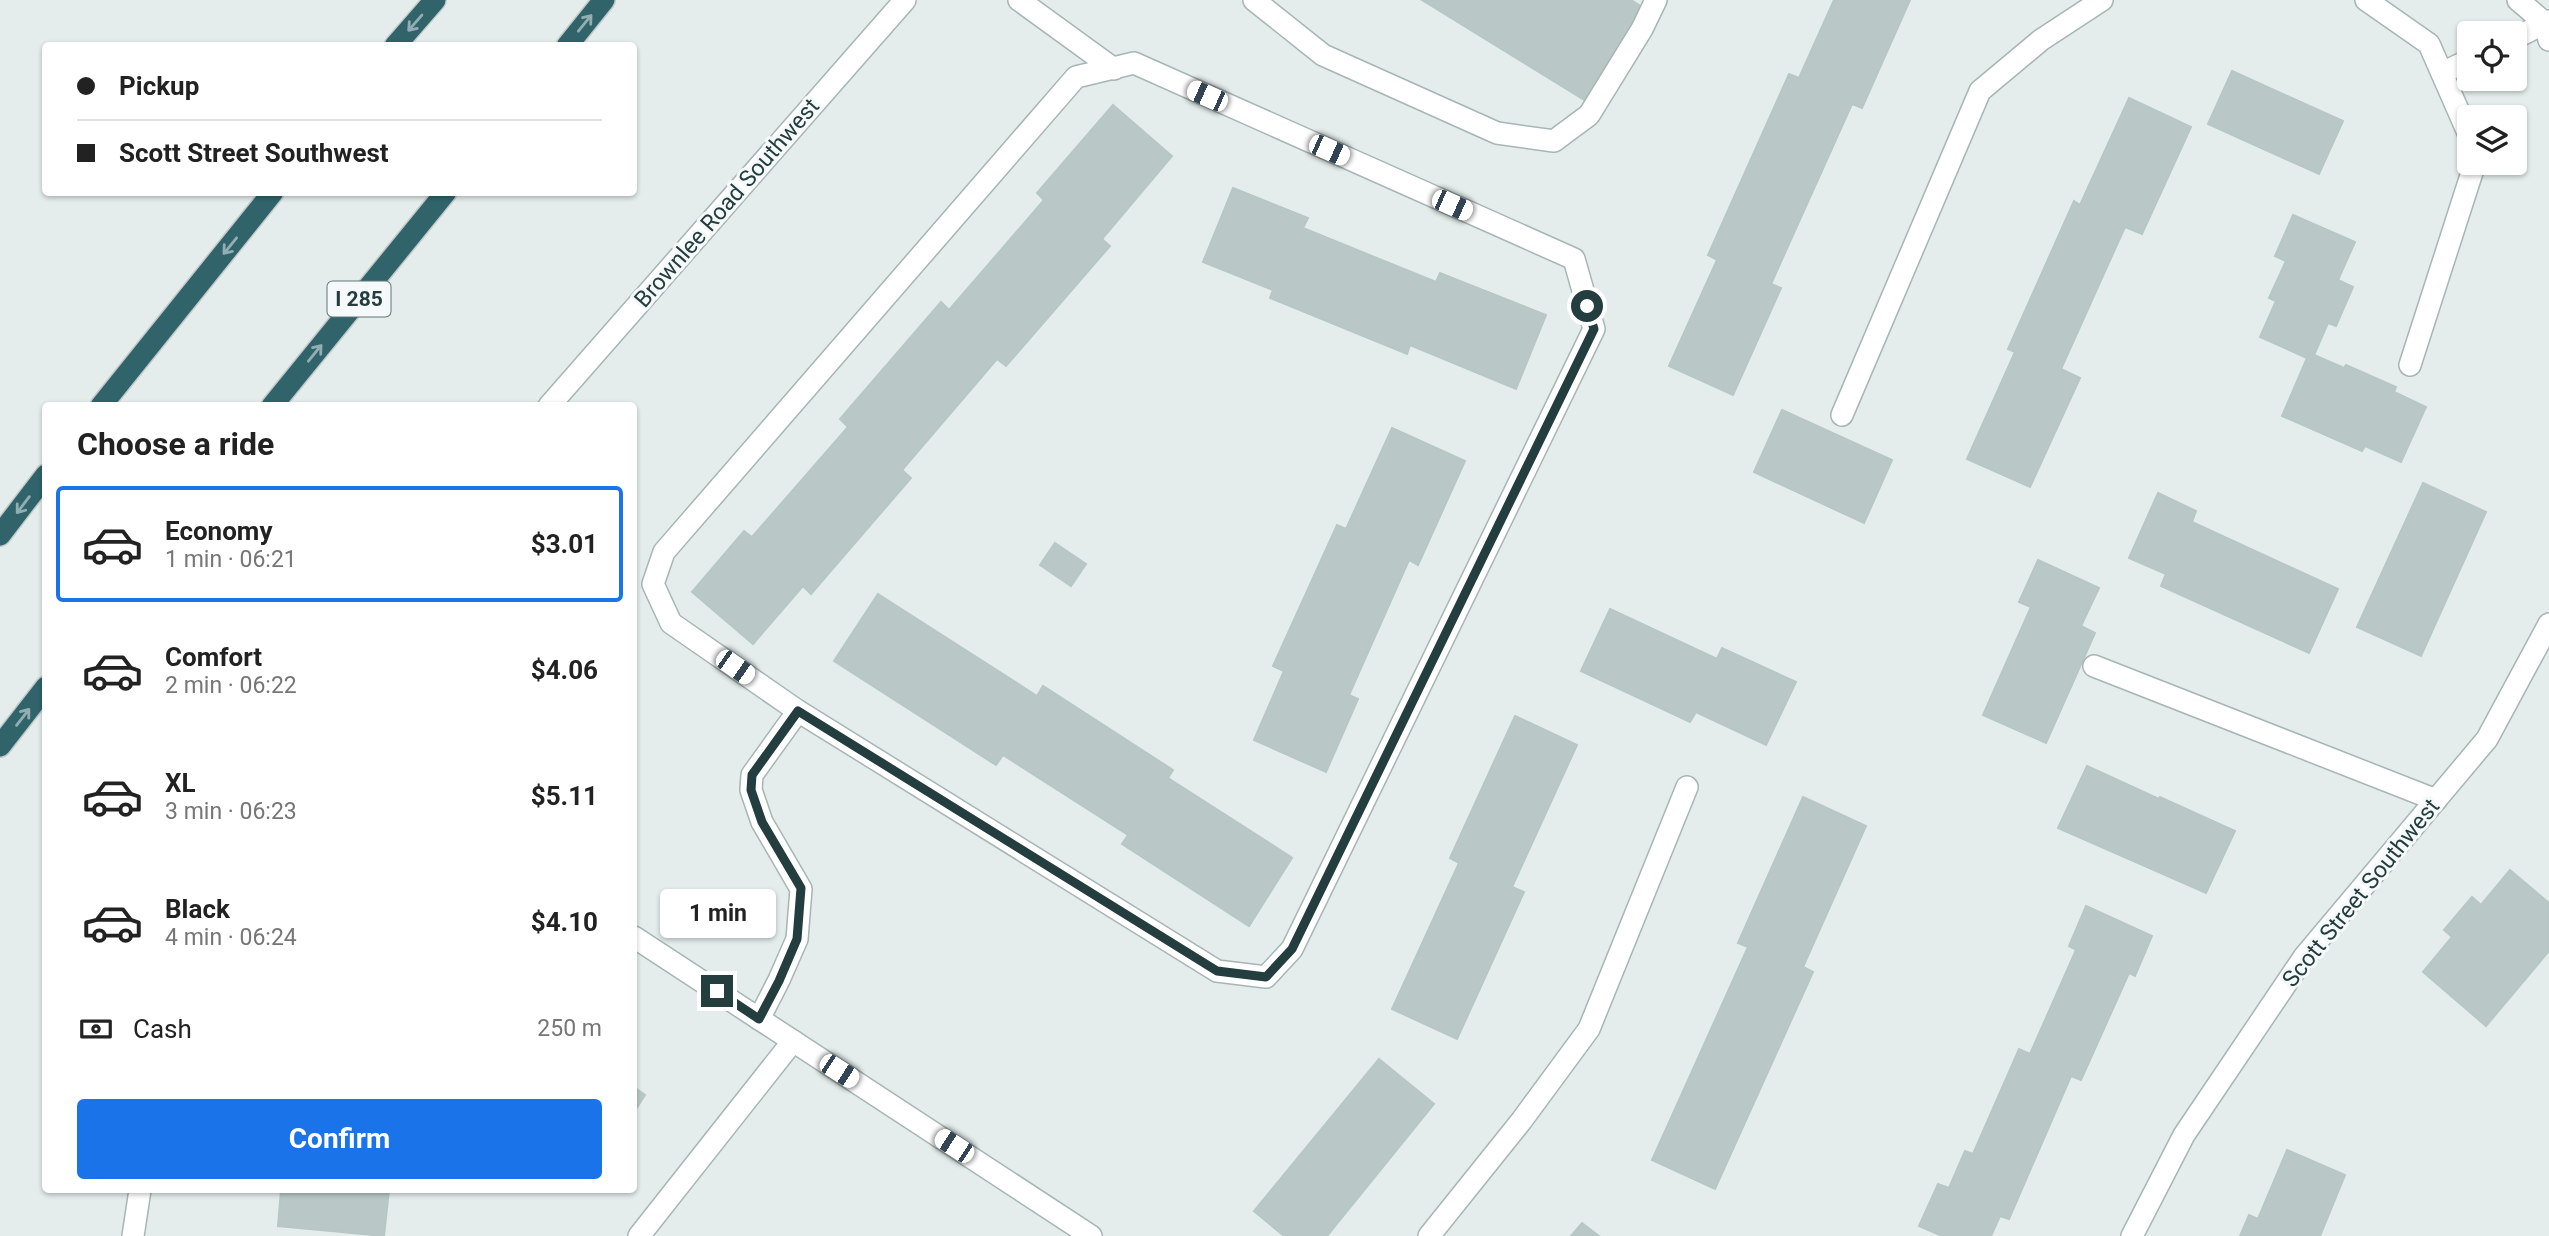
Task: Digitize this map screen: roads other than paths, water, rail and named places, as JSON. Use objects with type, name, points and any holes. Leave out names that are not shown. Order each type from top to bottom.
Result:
[{"type":"highway","points":[[398,42],[435,0]]},
{"type":"highway","points":[[569,42],[604,0]]},
{"type":"highway","points":[[104,402],[270,196]]},
{"type":"highway","name":"I 285","points":[[275,402],[443,196]]},
{"type":"highway","points":[[0,535],[42,480]]},
{"type":"highway","points":[[0,746],[42,692]]},
{"type":"street","name":"Brownlee Road Southwest","points":[[553,402],[905,0]]},
{"type":"street","points":[[1018,0],[1114,69]]},
{"type":"street","points":[[1254,0],[1323,55],[1497,133],[1554,141],[1590,115],[1642,29],[1656,0]]},
{"type":"street","points":[[1842,415],[1980,91],[2041,40],[2102,0]]},
{"type":"street","points":[[2366,0],[2429,44],[2457,107]]},
{"type":"street","points":[[2518,0],[2548,28]]},
{"type":"street","points":[[2527,34],[2548,28]]},
{"type":"street","points":[[1134,64],[1574,259],[1594,329],[1292,949],[1266,977],[1217,971],[798,711],[671,623],[653,584],[664,552],[1076,77],[1114,69],[1134,64]]},
{"type":"street","points":[[2442,73],[2457,66]]},
{"type":"street","points":[[2410,365],[2472,175]]},
{"type":"street","name":"Scott Street Southwest","points":[[2132,1236],[2184,1135],[2304,957],[2487,739],[2549,624]]},
{"type":"street","points":[[2094,666],[2436,800]]},
{"type":"street","points":[[759,1019],[797,939],[801,888],[762,822],[751,790],[752,775],[798,711]]},
{"type":"street","points":[[1429,1236],[1522,1120],[1589,1028],[1686,787]]},
{"type":"street","points":[[637,939],[1091,1236]]},
{"type":"street","points":[[639,1236],[793,1041]]},
{"type":"street","points":[[133,1236],[140,1193]]}]
